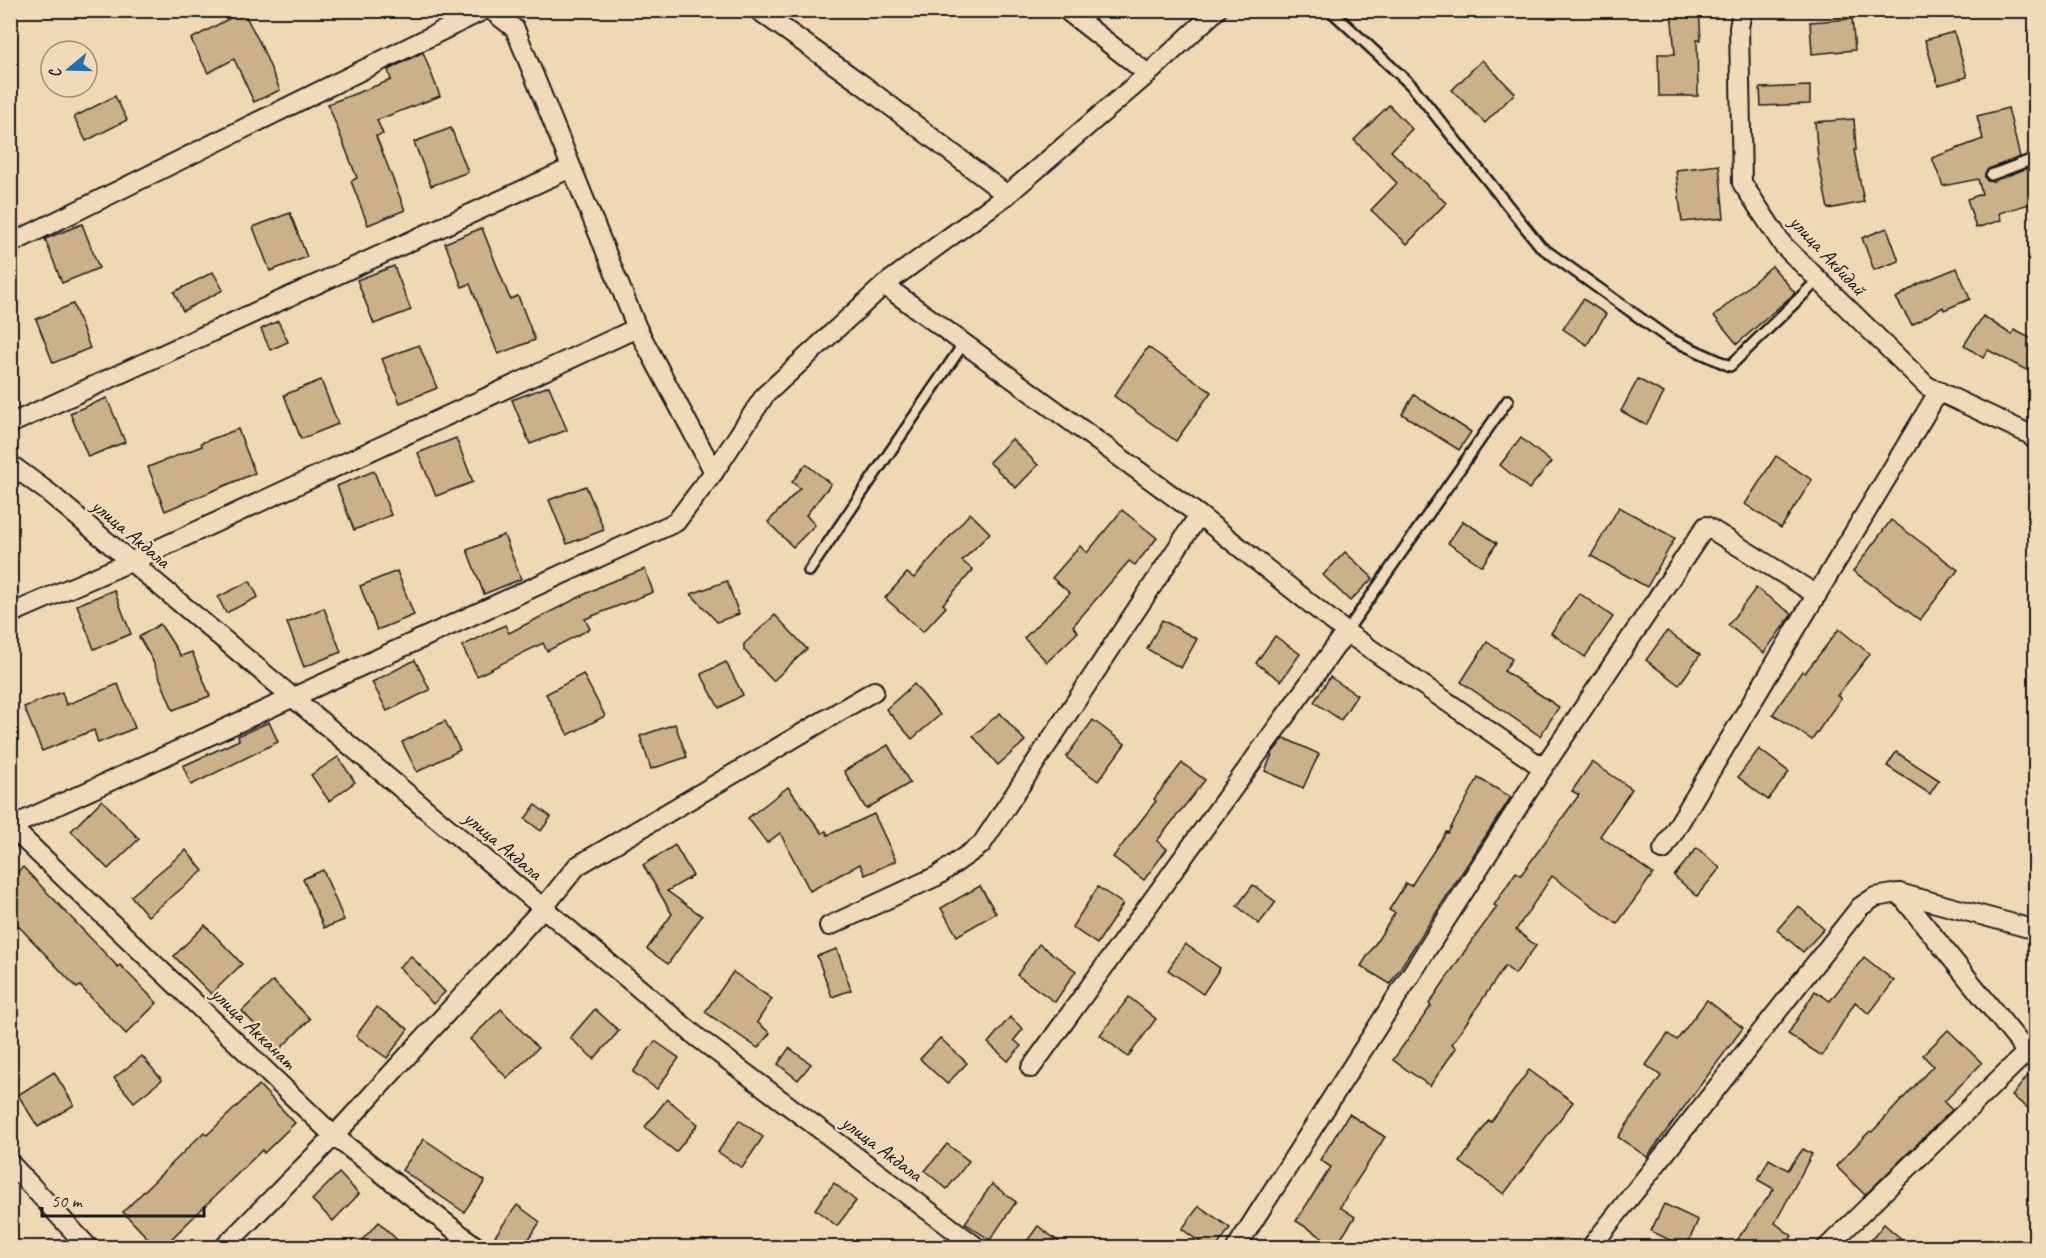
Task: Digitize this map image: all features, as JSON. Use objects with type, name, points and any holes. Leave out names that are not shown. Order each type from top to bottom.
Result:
[{"type":"street","points":[[10,244],[484,10]]},
{"type":"street","points":[[491,10],[514,29],[637,328],[714,472]]},
{"type":"street","points":[[758,10],[1007,195]]},
{"type":"street","points":[[1066,10],[1148,74]]},
{"type":"street","points":[[11,827],[676,522],[714,472],[765,395],[884,285],[1007,195],[1148,74],[1217,10]]},
{"type":"street","name":"улица Акбидай","points":[[1742,10],[1739,28],[1742,183],[1783,245],[1927,386],[2029,434],[2036,441]]},
{"type":"street","points":[[10,424],[572,168]]},
{"type":"street","points":[[884,285],[1199,515],[1346,632],[1543,768]]},
{"type":"street","points":[[10,614],[130,562],[637,328]]},
{"type":"street","points":[[1663,850],[1939,392]]},
{"type":"street","name":"улица Акдала","points":[[10,464],[48,492],[697,1037],[978,1248]]},
{"type":"street","points":[[829,926],[937,876],[981,845],[1199,515]]},
{"type":"street","points":[[1236,1248],[1543,768],[1706,526],[1817,595]]},
{"type":"street","points":[[1031,1068],[1346,632]]},
{"type":"street","points":[[223,1248],[334,1136],[543,908],[577,866],[874,691]]},
{"type":"street","name":"улица Акканат","points":[[11,827],[334,1136],[478,1248]]},
{"type":"street","points":[[1826,1248],[2031,1047],[1899,893]]},
{"type":"street","points":[[1590,1248],[1860,907],[1875,897],[1899,893],[2036,930]]},
{"type":"street","points":[[10,1163],[89,1248]]},
{"type":"lane","points":[[1329,10],[1412,86],[1541,247],[1668,338],[1730,366],[1818,280]]},
{"type":"lane","points":[[1991,175],[2036,158]]},
{"type":"lane","points":[[809,571],[964,343]]},
{"type":"lane","points":[[1346,632],[1508,400]]},
{"type":"building","points":[[1671,10],[1699,10],[1701,40],[1697,40],[1698,96],[1659,96],[1658,54],[1675,54]]},
{"type":"building","points":[[243,11],[261,45],[280,90],[254,102],[234,59],[208,73],[191,39]]},
{"type":"building","points":[[1852,19],[1855,50],[1812,54],[1810,22]]},
{"type":"building","points":[[1954,32],[1967,77],[1938,85],[1925,40]]},
{"type":"building","points":[[423,52],[440,96],[377,120],[383,134],[376,136],[405,210],[368,225],[351,181],[357,178],[328,104],[391,80],[388,70]]},
{"type":"building","points":[[1482,60],[1515,93],[1485,123],[1452,90]]},
{"type":"building","points":[[1810,86],[1810,104],[1761,106],[1760,88]]},
{"type":"building","points":[[115,96],[127,120],[86,141],[74,117]]},
{"type":"building","points":[[1389,105],[1412,129],[1391,151],[1446,203],[1407,244],[1371,210],[1397,183],[1354,140]]},
{"type":"building","points":[[2008,108],[2020,157],[1988,169],[1985,177],[1987,181],[1993,181],[2036,165],[2036,202],[1999,213],[2001,220],[1976,228],[1967,199],[1982,194],[1978,179],[1943,186],[1932,158],[1983,139],[1977,116]]},
{"type":"building","points":[[1854,119],[1856,150],[1854,150],[1864,202],[1828,209],[1818,159],[1815,122]]},
{"type":"building","points":[[451,128],[468,172],[431,186],[414,142]]},
{"type":"building","points":[[1719,165],[1724,218],[1682,222],[1676,170]]},
{"type":"building","points":[[290,213],[307,257],[270,271],[253,227]]},
{"type":"building","points":[[82,224],[99,268],[62,283],[45,239]]},
{"type":"building","points":[[482,228],[510,299],[518,296],[535,340],[498,354],[470,284],[462,287],[445,243]]},
{"type":"building","points":[[1887,228],[1899,261],[1874,270],[1862,238]]},
{"type":"building","points":[[394,266],[411,310],[374,324],[357,280]]},
{"type":"building","points":[[1772,266],[1795,293],[1737,344],[1714,316]]},
{"type":"building","points":[[1957,268],[1970,299],[1944,310],[1943,307],[1912,325],[1896,298],[1918,284]]},
{"type":"building","points":[[213,272],[223,290],[183,311],[174,292]]},
{"type":"building","points":[[1583,299],[1606,314],[1587,345],[1563,329]]},
{"type":"building","points":[[73,304],[90,348],[53,363],[36,319]]},
{"type":"building","points":[[1983,316],[2012,335],[2014,330],[2036,341],[2036,375],[1988,350],[1983,358],[1964,345]]},
{"type":"building","points":[[278,321],[288,342],[270,350],[261,329]]},
{"type":"building","points":[[419,345],[437,388],[400,403],[382,359]]},
{"type":"building","points":[[1148,347],[1211,392],[1176,441],[1114,396]]},
{"type":"building","points":[[1638,379],[1664,393],[1646,425],[1621,411]]},
{"type":"building","points":[[321,380],[338,424],[301,439],[284,395]]},
{"type":"building","points":[[549,386],[567,430],[530,444],[512,400]]},
{"type":"building","points":[[1414,395],[1471,432],[1459,450],[1402,414]]},
{"type":"building","points":[[107,398],[125,442],[88,457],[70,413]]},
{"type":"building","points":[[238,429],[255,473],[165,511],[148,467]]},
{"type":"building","points":[[456,438],[473,482],[436,496],[418,453]]},
{"type":"building","points":[[1521,438],[1551,462],[1529,489],[1500,465]]},
{"type":"building","points":[[1012,439],[1038,465],[1016,488],[989,462]]},
{"type":"building","points":[[1776,456],[1812,480],[1781,528],[1745,504]]},
{"type":"building","points":[[806,464],[831,484],[806,515],[815,525],[793,547],[768,522],[800,488],[792,482]]},
{"type":"building","points":[[374,471],[391,515],[354,530],[337,486]]},
{"type":"building","points":[[586,486],[604,530],[567,544],[549,500]]},
{"type":"building","points":[[1619,507],[1675,538],[1647,587],[1591,556]]},
{"type":"building","points":[[1122,510],[1157,538],[1135,565],[1129,561],[1073,626],[1078,632],[1047,662],[1024,638],[1070,593],[1052,578],[1080,546],[1087,553]]},
{"type":"building","points":[[970,513],[990,533],[962,561],[973,570],[943,604],[946,607],[923,632],[885,598],[907,573],[914,578]]},
{"type":"building","points":[[1891,520],[1958,570],[1920,620],[1853,571]]},
{"type":"building","points":[[1463,521],[1497,543],[1482,566],[1448,543]]},
{"type":"building","points":[[504,535],[521,579],[484,594],[467,550]]},
{"type":"building","points":[[1345,552],[1373,578],[1350,601],[1323,575]]},
{"type":"building","points":[[645,569],[653,592],[585,619],[590,629],[547,651],[543,643],[477,676],[462,646],[505,625],[509,633],[605,584]]},
{"type":"building","points":[[397,571],[414,615],[377,630],[360,586]]},
{"type":"building","points":[[250,581],[258,597],[226,613],[218,597]]},
{"type":"building","points":[[727,581],[739,614],[717,622],[691,594]]},
{"type":"building","points":[[1756,588],[1792,614],[1764,653],[1728,625]]},
{"type":"building","points":[[114,590],[131,634],[94,649],[77,605]]},
{"type":"building","points":[[1579,593],[1613,617],[1585,657],[1551,633]]},
{"type":"building","points":[[324,608],[341,652],[304,667],[287,623]]},
{"type":"building","points":[[775,615],[807,649],[773,681],[744,650],[744,644]]},
{"type":"building","points":[[1162,620],[1197,639],[1181,668],[1147,649]]},
{"type":"building","points":[[160,624],[181,656],[192,652],[210,696],[173,710],[152,659],[139,637]]},
{"type":"building","points":[[1839,629],[1870,654],[1837,696],[1841,698],[1812,740],[1773,714],[1802,671],[1805,673]]},
{"type":"building","points":[[1667,631],[1700,655],[1679,685],[1646,660]]},
{"type":"building","points":[[1275,636],[1300,654],[1281,681],[1256,663]]},
{"type":"building","points":[[1487,642],[1512,659],[1504,671],[1559,707],[1540,736],[1461,682]]},
{"type":"building","points":[[415,660],[430,690],[387,711],[372,682]]},
{"type":"building","points":[[726,662],[743,695],[719,708],[701,674]]},
{"type":"building","points":[[583,674],[605,716],[568,735],[546,694]]},
{"type":"building","points":[[1330,677],[1357,695],[1341,720],[1314,702]]},
{"type":"building","points":[[118,684],[135,728],[98,743],[94,730],[42,751],[24,707],[62,692],[66,705]]},
{"type":"building","points":[[914,684],[940,715],[912,739],[886,709]]},
{"type":"building","points":[[1000,713],[1025,741],[998,765],[973,736]]},
{"type":"building","points":[[1093,720],[1125,744],[1098,781],[1066,757]]},
{"type":"building","points":[[445,721],[460,750],[417,772],[402,742]]},
{"type":"building","points":[[269,722],[278,742],[191,785],[183,766],[239,740],[238,736]]},
{"type":"building","points":[[675,724],[687,757],[651,769],[640,736]]},
{"type":"building","points":[[1284,738],[1319,754],[1303,788],[1265,771],[1273,752]]},
{"type":"building","points":[[888,745],[910,783],[866,809],[844,771]]},
{"type":"building","points":[[1759,749],[1789,772],[1768,800],[1738,777]]},
{"type":"building","points":[[1896,752],[1939,780],[1930,794],[1887,766]]},
{"type":"building","points":[[338,757],[355,782],[329,801],[311,775]]},
{"type":"building","points":[[1592,762],[1632,789],[1600,836],[1653,874],[1617,924],[1552,876],[1516,930],[1536,946],[1515,974],[1505,966],[1452,1044],[1456,1048],[1430,1086],[1393,1060],[1431,1006],[1429,1004],[1471,942],[1497,907],[1494,905],[1516,872],[1521,875],[1579,795],[1572,791]]},
{"type":"building","points":[[1182,763],[1205,780],[1157,841],[1167,849],[1144,880],[1113,857]]},
{"type":"building","points":[[1478,778],[1511,797],[1390,984],[1361,966],[1395,913],[1389,910],[1406,883],[1411,886],[1446,832],[1448,833]]},
{"type":"building","points":[[788,787],[822,833],[826,831],[828,835],[874,814],[896,861],[865,875],[860,864],[810,891],[780,833],[767,843],[748,818]]},
{"type":"building","points":[[102,800],[139,839],[108,869],[71,831]]},
{"type":"building","points":[[535,805],[551,817],[541,831],[525,819]]},
{"type":"building","points":[[675,845],[693,876],[667,891],[702,916],[668,964],[647,949],[672,914],[643,865]]},
{"type":"building","points":[[1697,848],[1720,868],[1697,896],[1674,876]]},
{"type":"building","points":[[186,850],[203,871],[148,916],[131,896]]},
{"type":"building","points":[[23,867],[118,967],[120,965],[157,1003],[126,1034],[80,986],[77,988],[10,917],[10,879]]},
{"type":"building","points":[[323,870],[344,920],[324,928],[303,879]]},
{"type":"building","points":[[1253,885],[1276,902],[1259,924],[1237,906]]},
{"type":"building","points":[[980,886],[996,913],[957,936],[941,908]]},
{"type":"building","points":[[1098,887],[1123,904],[1097,944],[1072,927]]},
{"type":"building","points":[[1798,906],[1824,929],[1803,952],[1777,930]]},
{"type":"building","points":[[205,925],[242,964],[211,994],[174,956]]},
{"type":"building","points":[[1039,944],[1076,971],[1055,1002],[1017,975]]},
{"type":"building","points":[[1185,944],[1220,968],[1203,994],[1168,970]]},
{"type":"building","points":[[837,949],[851,990],[832,997],[817,956]]},
{"type":"building","points":[[411,956],[445,992],[433,1004],[399,967]]},
{"type":"building","points":[[1864,957],[1894,981],[1869,1014],[1855,1002],[1822,1056],[1788,1034],[1815,991],[1830,1001]]},
{"type":"building","points":[[733,972],[772,999],[757,1022],[770,1033],[758,1048],[705,1012]]},
{"type":"building","points":[[273,981],[310,1019],[279,1050],[242,1011]]},
{"type":"building","points":[[1129,997],[1156,1019],[1128,1057],[1100,1035]]},
{"type":"building","points":[[1707,1000],[1743,1028],[1647,1157],[1618,1137],[1661,1076],[1646,1065],[1668,1034],[1677,1040]]},
{"type":"building","points":[[377,1007],[408,1029],[387,1058],[356,1036]]},
{"type":"building","points":[[501,1009],[538,1048],[507,1078],[470,1039]]},
{"type":"building","points":[[595,1009],[619,1031],[594,1059],[570,1038]]},
{"type":"building","points":[[1010,1017],[1023,1029],[1014,1040],[1021,1046],[1008,1061],[988,1043]]},
{"type":"building","points":[[1948,1030],[1982,1063],[1944,1102],[1952,1110],[1865,1195],[1836,1166],[1870,1131],[1872,1132],[1933,1066],[1923,1055]]},
{"type":"building","points":[[940,1038],[967,1063],[947,1084],[920,1059]]},
{"type":"building","points":[[655,1041],[679,1058],[657,1089],[633,1072]]},
{"type":"building","points":[[789,1048],[811,1064],[798,1080],[778,1064]]},
{"type":"building","points":[[142,1056],[162,1080],[134,1102],[114,1078]]},
{"type":"building","points":[[2036,1065],[2036,1114],[2012,1096]]},
{"type":"building","points":[[1529,1070],[1573,1102],[1504,1194],[1460,1162],[1489,1120],[1491,1122]]},
{"type":"building","points":[[54,1072],[74,1105],[38,1127],[18,1095]]},
{"type":"building","points":[[259,1085],[295,1123],[264,1153],[262,1150],[162,1248],[157,1248],[123,1212],[204,1132],[207,1135]]},
{"type":"building","points":[[667,1099],[698,1124],[676,1152],[645,1127]]},
{"type":"building","points":[[1349,1114],[1385,1137],[1340,1207],[1355,1217],[1336,1246],[1296,1221],[1331,1167],[1320,1160]]},
{"type":"building","points":[[739,1120],[763,1137],[742,1168],[718,1152]]},
{"type":"building","points":[[424,1139],[485,1181],[464,1212],[402,1170]]},
{"type":"building","points":[[947,1144],[969,1161],[947,1189],[925,1171]]},
{"type":"building","points":[[1803,1149],[1812,1154],[1775,1223],[1792,1236],[1784,1248],[1731,1248],[1774,1189],[1758,1180],[1769,1159],[1788,1170]]},
{"type":"building","points":[[339,1173],[359,1194],[333,1221],[312,1200]]},
{"type":"building","points":[[834,1183],[856,1201],[837,1226],[815,1209]]},
{"type":"building","points":[[992,1184],[1016,1202],[990,1240],[965,1223]]},
{"type":"building","points":[[1664,1204],[1698,1220],[1686,1248],[1651,1231]]},
{"type":"building","points":[[517,1205],[540,1222],[523,1248],[511,1248],[495,1236]]},
{"type":"building","points":[[1199,1206],[1230,1228],[1216,1248],[1208,1248],[1182,1229]]},
{"type":"building","points":[[379,1222],[405,1248],[354,1248]]},
{"type":"building","points":[[1884,1224],[1912,1248],[1865,1248]]},
{"type":"building","points":[[1038,1226],[1067,1248],[1022,1248]]}]
